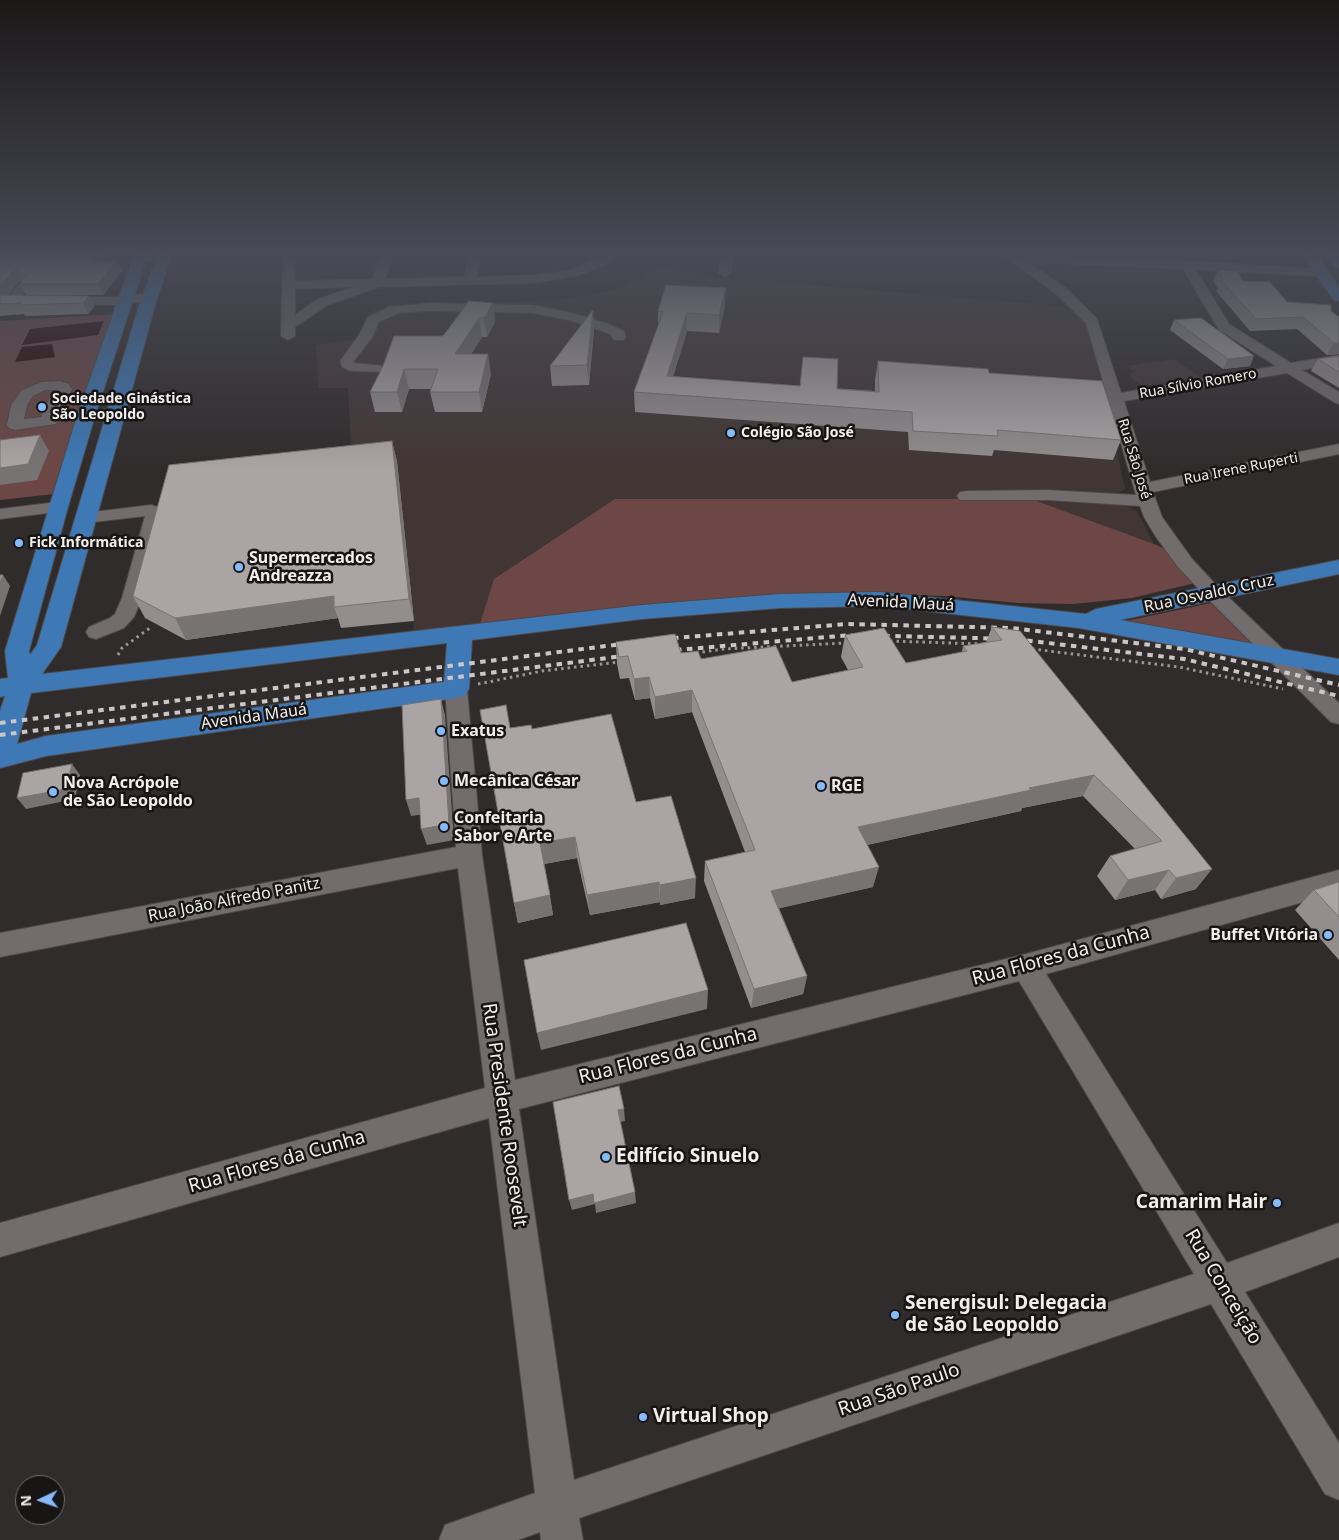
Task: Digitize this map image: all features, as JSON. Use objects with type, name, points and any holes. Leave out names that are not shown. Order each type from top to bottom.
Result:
[{"type":"main road","points":[[0,754],[17,651],[58,507],[86,416],[117,326]]},
{"type":"main road","points":[[10,687],[49,647],[142,326]]},
{"type":"main road","points":[[104,367],[131,363]]},
{"type":"main road","name":"Rua Osvaldo Cruz","points":[[1078,620],[1214,594],[1339,567]]},
{"type":"main road","name":"Avenida Mauá","points":[[10,687],[642,612],[789,600],[880,598],[1078,620],[1217,644],[1280,658],[1339,667]]},
{"type":"main road","points":[[456,689],[460,635]]},
{"type":"main road","name":"Avenida Mauá","points":[[0,758],[46,746],[456,689]]},
{"type":"street","points":[[288,326],[288,332],[295,326]]},
{"type":"street","points":[[370,326],[363,342],[347,361],[347,364],[350,367],[380,369]]},
{"type":"street","points":[[600,326],[615,331],[619,334],[619,338]]},
{"type":"street","name":"Rua São José","points":[[1093,326],[1145,495],[1165,537],[1214,594],[1339,716]]},
{"type":"street","points":[[1224,326],[1339,399]]},
{"type":"street","name":"Rua Sílvio Romero","points":[[1116,398],[1339,359]]},
{"type":"street","points":[[86,416],[116,413]]},
{"type":"street","name":"Rua Irene Ruperti","points":[[966,496],[1145,495],[1339,449]]},
{"type":"street","points":[[0,514],[58,507]]},
{"type":"street","points":[[85,518],[150,510],[156,512],[132,598],[124,617],[118,623],[96,632]]},
{"type":"street","name":"Rua Presidente Roosevelt","points":[[456,689],[469,855],[559,1523]]},
{"type":"street","name":"Rua João Alfredo Panitz","points":[[0,945],[469,855]]},
{"type":"street","name":"Rua Flores da Cunha","points":[[0,1240],[501,1099],[1026,967],[1339,881]]},
{"type":"street","name":"Rua Conceição","points":[[1026,967],[1221,1283],[1339,1480]]},
{"type":"street","name":"Rua São Paulo","points":[[460,1540],[559,1523],[1339,1240]]},
{"type":"path","points":[[113,674],[114,660],[122,648],[150,628]]},
{"type":"path","points":[[880,641],[986,644]]},
{"type":"path","points":[[695,653],[723,649],[851,643]]},
{"type":"path","points":[[1024,648],[1179,667],[1322,699]]},
{"type":"path","points":[[456,689],[542,671],[628,661]]},
{"type":"shaded area","name":"Sociedade Ginástica São Leopoldo","points":[[0,326],[114,326],[54,494],[0,500]]},
{"type":"shaded area","points":[[59,326],[102,326],[98,335],[22,345],[30,329]]},
{"type":"shaded area","name":"Colégio São José","points":[[364,326],[1089,326],[1099,354],[1101,378],[1125,489],[1117,494],[1122,504],[1137,511],[1154,544],[1177,554],[1132,598],[1073,604],[1019,603],[944,596],[884,594],[413,632],[414,620],[352,466],[348,388],[318,388],[316,345],[364,338]]},
{"type":"shaded area","points":[[52,344],[55,357],[15,362],[22,347]]},
{"type":"shaded area","points":[[1174,359],[1200,377],[1142,386],[1130,377],[1132,376],[1129,373],[1134,372],[1127,366]]},
{"type":"shaded area","points":[[615,499],[1031,499],[1177,554],[1195,583],[1132,598],[1073,604],[1019,603],[944,596],[884,594],[480,624],[494,579]]},
{"type":"shaded area","points":[[1211,603],[1257,646],[1126,621]]},
{"type":"building","points":[[451,326],[474,326],[455,354],[488,354],[479,392],[430,392],[438,369],[404,369],[397,392],[370,392],[383,366],[394,336],[443,336]]},
{"type":"building","points":[[581,326],[591,326],[587,365],[550,366]]},
{"type":"building","points":[[658,326],[683,326],[667,376],[800,386],[803,357],[838,359],[837,389],[879,392],[878,361],[988,369],[989,373],[1102,381],[1121,440],[997,430],[998,436],[913,431],[912,412],[634,392]]},
{"type":"building","points":[[1182,326],[1212,326],[1254,356],[1228,359]]},
{"type":"building","points":[[1314,326],[1339,326],[1339,343],[1334,343]]},
{"type":"building","points":[[1339,356],[1339,372],[1318,359]]},
{"type":"building","points":[[40,435],[28,464],[0,468],[0,440]]},
{"type":"building","points":[[392,441],[409,599],[334,607],[334,596],[175,618],[133,596],[169,465]]},
{"type":"building","points":[[992,627],[1020,631],[1212,869],[1176,878],[1169,870],[1128,880],[1110,856],[1162,841],[1094,775],[858,827],[879,867],[771,891],[807,976],[754,989],[705,861],[755,850],[692,690],[655,697],[649,677],[634,679],[628,656],[619,657],[616,642],[675,634],[681,653],[698,651],[701,659],[776,646],[792,682],[863,667],[845,635],[884,628],[906,663],[967,651],[963,646],[1002,640]]},
{"type":"building","points":[[441,699],[449,824],[421,829],[419,798],[406,800],[402,705]]},
{"type":"building","points":[[506,705],[510,728],[531,725],[532,729],[611,714],[636,802],[671,796],[696,878],[660,885],[659,882],[587,895],[575,837],[540,843],[550,895],[514,903],[480,710]]},
{"type":"building","points":[[72,764],[66,789],[17,798],[23,773]]},
{"type":"building","points":[[1339,882],[1339,917],[1314,890]]},
{"type":"building","points":[[686,923],[708,990],[537,1033],[524,960]]},
{"type":"building","name":"Edifício Sinuelo","points":[[619,1086],[624,1109],[618,1110],[635,1192],[594,1203],[593,1194],[569,1200],[553,1102]]},
{"type":"railway","points":[[662,639],[847,624],[1012,628],[1184,649],[1339,685]]},
{"type":"railway","points":[[665,651],[851,635],[1014,639],[1184,659],[1339,696]]},
{"type":"railway","points":[[0,723],[630,643]]},
{"type":"railway","points":[[0,735],[631,655]]},
{"type":"place","name":"Sociedade Ginástica São Leopoldo","points":[[42,407]]},
{"type":"place","name":"Colégio São José","points":[[731,433]]},
{"type":"place","name":"Fick Informática","points":[[19,543]]},
{"type":"place","name":"Supermercados Andreazza","points":[[239,567]]},
{"type":"place","name":"Exatus","points":[[441,731]]},
{"type":"place","name":"Mecânica César","points":[[444,781]]},
{"type":"place","name":"RGE","points":[[821,786]]},
{"type":"place","name":"Nova Acrópole de São Leopoldo","points":[[53,792]]},
{"type":"place","name":"Confeitaria Sabor e Arte","points":[[444,827]]},
{"type":"place","name":"Buffet Vitória","points":[[1328,935]]},
{"type":"place","name":"Edifício Sinuelo","points":[[606,1157]]},
{"type":"place","name":"Camarim Hair","points":[[1277,1203]]},
{"type":"place","name":"Senergisul: Delegacia de São Leopoldo","points":[[895,1315]]},
{"type":"place","name":"Virtual Shop","points":[[643,1417]]}]
